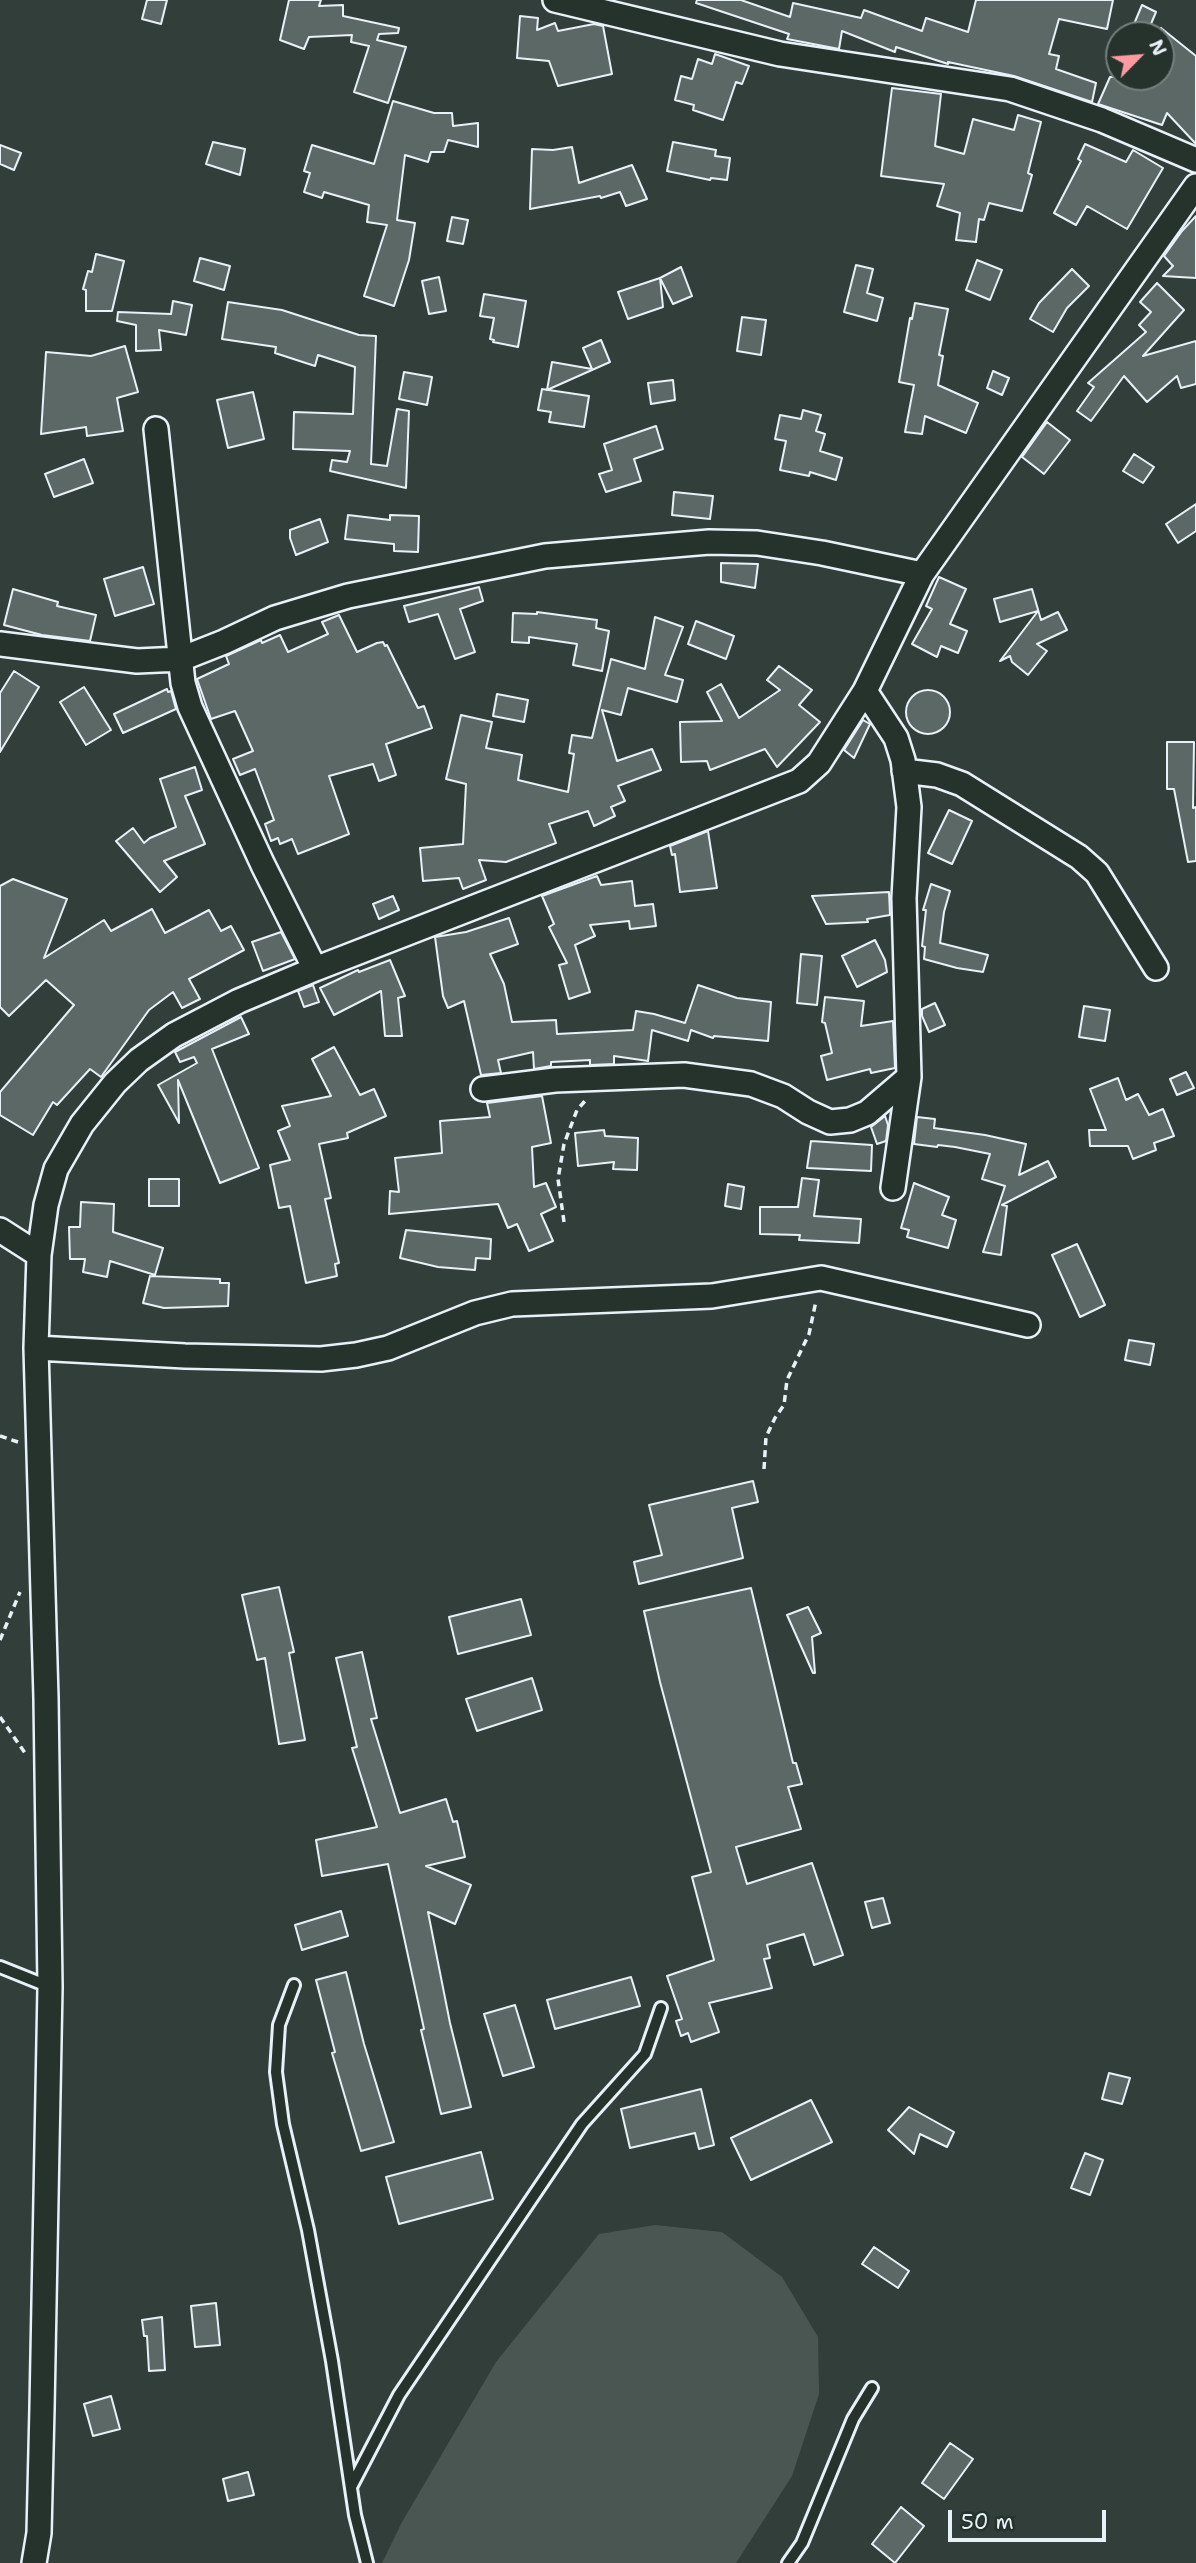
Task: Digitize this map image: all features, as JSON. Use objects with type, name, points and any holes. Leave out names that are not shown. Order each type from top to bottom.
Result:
[{"type":"street","points":[[555,0],[780,54],[1010,89],[1102,120],[1196,160]]},
{"type":"street","points":[[34,2563],[39,2533],[43,2408],[50,1987],[46,1698],[36,1348],[39,1255],[46,1205],[56,1169],[82,1124],[114,1083],[139,1060],[174,1035],[239,1001],[799,781],[819,763],[865,691],[922,573],[1196,186]]},
{"type":"street","points":[[156,429],[180,659],[190,707],[263,865],[315,969]]},
{"type":"street","points":[[0,644],[137,661],[180,659],[225,642],[275,618],[348,596],[545,556],[709,542],[757,544],[822,553],[922,573]]},
{"type":"street","points":[[865,691],[896,738],[909,807],[905,898],[909,1077],[893,1188]]},
{"type":"street","points":[[904,771],[937,775],[962,784],[1079,857],[1097,873],[1156,968]]},
{"type":"street","points":[[483,1089],[555,1080],[684,1076],[751,1084],[783,1096],[830,1122],[850,1120],[867,1113],[909,1077]]},
{"type":"street","points":[[0,1230],[39,1255]]},
{"type":"street","points":[[36,1348],[185,1356],[321,1359],[388,1348],[475,1313],[512,1304],[712,1296],[821,1278],[1028,1325]]},
{"type":"lane","points":[[0,1967],[50,1987]]},
{"type":"lane","points":[[294,1985],[279,2025],[276,2072],[283,2124],[308,2230],[351,2487],[367,2563]]},
{"type":"lane","points":[[351,2487],[399,2395],[582,2124],[645,2054],[661,2008]]},
{"type":"lane","points":[[788,2563],[802,2543],[853,2419],[872,2388]]},
{"type":"path","points":[[564,1222],[558,1179],[564,1144],[577,1110],[604,1079]]},
{"type":"path","points":[[764,1469],[766,1437],[784,1405],[787,1380],[809,1334],[821,1278]]},
{"type":"shaded area","points":[[655,2225],[722,2232],[782,2277],[818,2337],[819,2394],[792,2476],[736,2563],[382,2563],[402,2522],[496,2362],[599,2234]]},
{"type":"building","points":[[147,0],[167,0],[161,24],[142,19]]},
{"type":"building","points":[[289,0],[321,0],[319,6],[343,5],[343,16],[399,28],[398,33],[379,34],[377,40],[406,47],[388,103],[354,92],[369,46],[351,42],[352,35],[309,37],[304,49],[280,40]]},
{"type":"building","points":[[697,0],[741,0],[790,17],[793,3],[861,18],[864,10],[922,31],[926,18],[968,32],[976,0],[1113,0],[1105,29],[1059,19],[1049,54],[1059,56],[1056,69],[1096,83],[1092,102],[1014,76],[948,64],[896,47],[895,52],[842,31],[839,49],[787,39],[789,34],[696,3]]},
{"type":"building","points":[[1142,5],[1156,12],[1152,21],[1135,21]]},
{"type":"building","points":[[520,16],[538,18],[537,30],[555,23],[558,31],[594,24],[603,26],[612,74],[558,86],[549,61],[517,58]]},
{"type":"building","points":[[1175,39],[1196,56],[1196,144],[1167,113],[1162,125],[1098,104],[1105,88],[1105,91],[1175,91]]},
{"type":"building","points":[[715,54],[749,66],[742,84],[736,82],[723,120],[693,110],[694,105],[675,100],[681,76],[692,79],[698,59],[712,64]]},
{"type":"building","points":[[892,88],[941,94],[935,146],[964,154],[973,119],[1014,130],[1018,115],[1041,122],[1028,173],[1032,175],[1022,211],[989,203],[984,220],[979,219],[976,242],[956,240],[960,213],[937,206],[944,184],[881,176]]},
{"type":"building","points":[[393,101],[434,113],[452,113],[453,126],[478,123],[478,147],[448,140],[444,152],[431,152],[428,162],[405,155],[397,220],[415,223],[409,260],[394,306],[364,296],[387,225],[367,222],[369,205],[324,192],[322,198],[304,192],[310,173],[304,171],[312,145],[374,164]]},
{"type":"building","points":[[213,142],[245,149],[240,175],[206,164]]},
{"type":"building","points":[[673,142],[716,150],[715,156],[730,158],[727,180],[710,180],[667,171]]},
{"type":"building","points":[[1085,144],[1126,162],[1133,150],[1163,168],[1127,229],[1087,206],[1076,225],[1054,213],[1081,161],[1078,159]]},
{"type":"building","points":[[0,145],[21,153],[14,170],[0,164]]},
{"type":"building","points":[[572,147],[579,183],[632,165],[647,199],[626,206],[620,192],[601,198],[600,196],[530,209],[532,149]]},
{"type":"building","points":[[1196,216],[1196,278],[1163,276],[1173,266],[1164,256]]},
{"type":"building","points":[[452,217],[468,220],[463,244],[447,241]]},
{"type":"building","points":[[96,254],[124,261],[112,311],[86,311],[86,290],[83,289],[88,271],[92,272]]},
{"type":"building","points":[[200,258],[230,266],[224,290],[194,281]]},
{"type":"building","points":[[977,260],[1002,270],[990,300],[966,290]]},
{"type":"building","points":[[856,265],[873,269],[867,293],[883,298],[877,321],[844,312]]},
{"type":"building","points":[[681,267],[692,296],[673,304],[660,278]]},
{"type":"building","points":[[1072,269],[1089,286],[1067,308],[1053,332],[1030,319],[1039,303]]},
{"type":"building","points":[[439,277],[446,311],[429,314],[422,281]]},
{"type":"building","points":[[660,278],[663,307],[628,319],[618,292]]},
{"type":"building","points":[[1157,283],[1184,310],[1143,356],[1196,341],[1196,384],[1181,388],[1177,376],[1147,402],[1124,376],[1091,421],[1077,411],[1094,387],[1088,383],[1146,332],[1139,325],[1151,312],[1140,302]]},
{"type":"building","points":[[484,294],[526,301],[518,347],[490,339],[494,318],[480,316]]},
{"type":"building","points":[[173,301],[192,305],[186,335],[159,330],[161,350],[136,351],[136,325],[117,321],[118,312],[171,314]]},
{"type":"building","points":[[228,302],[282,310],[359,335],[376,336],[371,464],[387,466],[397,409],[409,411],[406,488],[330,471],[332,460],[347,462],[350,451],[293,449],[294,412],[353,414],[355,367],[318,355],[315,366],[275,353],[276,347],[222,339]]},
{"type":"building","points":[[915,303],[948,309],[939,355],[943,356],[938,385],[978,403],[966,433],[925,416],[922,434],[905,432],[914,385],[899,382]]},
{"type":"building","points":[[742,317],[766,320],[761,355],[737,351]]},
{"type":"building","points":[[601,340],[610,362],[547,390],[552,362],[592,369],[583,348]]},
{"type":"building","points":[[125,346],[138,392],[117,398],[123,431],[87,436],[86,427],[41,434],[46,352],[91,356]]},
{"type":"building","points":[[993,371],[1009,378],[1002,395],[987,388]]},
{"type":"building","points":[[404,372],[432,377],[427,405],[399,399]]},
{"type":"building","points":[[673,380],[675,400],[651,404],[648,383]]},
{"type":"building","points":[[542,389],[589,396],[584,427],[549,422],[551,412],[538,410]]},
{"type":"building","points":[[253,392],[264,439],[228,448],[217,400]]},
{"type":"building","points":[[803,410],[821,415],[816,431],[825,434],[820,451],[842,458],[836,480],[810,472],[809,476],[780,470],[786,441],[775,439],[780,415],[801,419]]},
{"type":"building","points":[[1047,422],[1070,440],[1044,474],[1022,457]]},
{"type":"building","points":[[656,426],[663,449],[634,459],[641,481],[606,492],[599,474],[612,470],[604,444]]},
{"type":"building","points":[[1134,454],[1154,467],[1143,483],[1123,471]]},
{"type":"building","points":[[84,459],[93,483],[54,497],[45,474]]},
{"type":"building","points":[[674,492],[713,496],[710,519],[672,515]]},
{"type":"building","points":[[1196,504],[1196,531],[1178,543],[1166,524]]},
{"type":"building","points":[[348,515],[390,520],[390,515],[419,516],[418,552],[394,551],[394,544],[345,539]]},
{"type":"building","points":[[320,519],[328,542],[296,555],[290,530]]},
{"type":"building","points":[[721,563],[758,564],[755,588],[721,582]]},
{"type":"building","points":[[143,567],[154,604],[115,616],[104,579]]},
{"type":"building","points":[[939,577],[966,589],[950,624],[967,631],[958,653],[941,646],[937,657],[912,644],[932,609],[926,606]]},
{"type":"building","points":[[479,587],[483,601],[460,609],[475,652],[455,659],[438,614],[409,622],[404,606]]},
{"type":"building","points":[[13,589],[58,602],[57,606],[96,615],[90,641],[42,635],[4,625]]},
{"type":"building","points":[[1032,589],[1041,620],[1058,612],[1067,630],[1037,644],[1047,651],[1028,675],[1012,662],[1010,656],[1000,661],[1038,611],[1000,622],[994,599]]},
{"type":"building","points":[[537,612],[597,620],[596,628],[609,631],[602,671],[573,665],[577,644],[529,637],[529,643],[512,642],[513,613]]},
{"type":"building","points":[[339,615],[357,652],[377,643],[383,642],[387,645],[418,708],[424,706],[432,728],[386,744],[396,775],[379,781],[373,764],[329,776],[349,834],[298,854],[292,839],[280,844],[278,838],[271,841],[265,824],[274,820],[255,769],[240,775],[233,759],[253,751],[235,711],[211,719],[197,679],[229,664],[226,656],[261,640],[262,643],[280,635],[288,652],[328,634],[322,622]]},
{"type":"building","points":[[655,617],[683,627],[665,675],[683,680],[677,702],[628,688],[621,715],[602,710],[617,761],[652,749],[661,770],[618,786],[625,801],[611,807],[615,816],[594,826],[588,811],[549,824],[556,843],[506,862],[479,860],[486,880],[463,889],[459,878],[423,881],[420,848],[463,844],[466,784],[446,779],[461,715],[492,722],[486,748],[522,755],[518,780],[568,792],[574,754],[569,753],[572,735],[592,738],[611,659],[645,669]]},
{"type":"building","points":[[696,621],[734,636],[726,659],[688,644]]},
{"type":"building","points":[[779,666],[812,690],[799,705],[820,722],[777,767],[765,749],[710,770],[707,761],[681,762],[680,722],[722,721],[707,692],[721,684],[739,718],[780,690],[767,680]]},
{"type":"building","points":[[14,671],[39,687],[0,752],[0,693]]},
{"type":"building","points":[[84,687],[111,730],[86,745],[60,702]]},
{"type":"building","points":[[167,689],[168,692],[171,691],[176,709],[123,733],[114,714]]},
{"type":"building","points":[[928,690],[944,696],[950,712],[944,728],[928,734],[912,728],[906,712],[912,696]]},
{"type":"building","points":[[497,694],[528,700],[524,722],[493,716]]},
{"type":"building","points":[[863,720],[870,724],[854,758],[844,750]]},
{"type":"building","points":[[1167,742],[1194,742],[1193,808],[1196,807],[1196,861],[1188,862],[1174,789],[1167,789]]},
{"type":"building","points":[[195,767],[202,790],[185,796],[205,844],[164,861],[177,877],[160,892],[116,841],[133,828],[144,843],[176,827],[160,779]]},
{"type":"building","points":[[949,810],[972,821],[952,864],[928,853]]},
{"type":"building","points":[[708,831],[717,888],[680,892],[675,854],[672,855],[670,846]]},
{"type":"building","points":[[597,876],[601,885],[632,881],[635,906],[653,904],[656,926],[630,929],[629,921],[590,925],[595,936],[575,945],[590,992],[569,999],[559,965],[567,963],[549,927],[554,924],[542,896]]},
{"type":"building","points":[[13,879],[67,899],[44,958],[104,920],[111,931],[152,909],[165,933],[209,910],[221,931],[231,926],[244,950],[189,979],[200,999],[182,1008],[173,992],[149,1010],[101,1077],[90,1069],[57,1105],[53,1102],[33,1135],[0,1115],[0,1092],[74,1005],[46,980],[9,1016],[0,1007],[0,886]]},
{"type":"building","points":[[931,884],[950,891],[940,943],[988,955],[983,972],[924,959],[925,947],[922,946],[926,910],[923,910]]},
{"type":"building","points":[[889,892],[890,915],[867,919],[868,922],[826,924],[812,896]]},
{"type":"building","points":[[393,896],[399,910],[379,919],[373,904]]},
{"type":"building","points":[[509,918],[518,944],[490,954],[504,984],[512,1022],[556,1020],[557,1034],[633,1030],[636,1011],[685,1023],[698,985],[737,998],[771,1002],[768,1041],[713,1038],[691,1030],[688,1041],[652,1030],[648,1061],[614,1056],[614,1064],[590,1065],[590,1060],[551,1062],[551,1066],[534,1069],[533,1052],[498,1060],[501,1073],[481,1075],[464,1001],[448,1008],[443,996],[435,937],[466,932]]},
{"type":"building","points":[[281,932],[295,959],[263,971],[252,942]]},
{"type":"building","points":[[875,940],[885,960],[887,972],[857,987],[842,956]]},
{"type":"building","points":[[801,954],[822,956],[817,1005],[797,1003]]},
{"type":"building","points":[[390,960],[405,996],[398,998],[402,1036],[385,1036],[381,991],[334,1015],[320,988],[358,970],[359,972]]},
{"type":"building","points":[[313,985],[319,1002],[304,1007],[298,991]]},
{"type":"building","points":[[825,997],[864,1001],[861,1026],[893,1021],[895,1068],[871,1073],[870,1069],[827,1080],[821,1056],[832,1053],[825,1023],[822,1022]]},
{"type":"building","points":[[935,1003],[945,1025],[929,1032],[922,1009]]},
{"type":"building","points":[[1084,1006],[1110,1010],[1105,1041],[1079,1037]]},
{"type":"building","points":[[241,1017],[249,1034],[212,1049],[259,1168],[220,1183],[178,1080],[179,1123],[158,1085],[197,1063],[194,1057],[180,1062],[175,1052]]},
{"type":"building","points":[[334,1047],[360,1095],[374,1089],[386,1116],[347,1133],[348,1138],[319,1144],[331,1198],[325,1199],[339,1263],[335,1264],[337,1276],[306,1283],[290,1206],[279,1208],[270,1165],[290,1160],[278,1131],[290,1126],[282,1106],[331,1096],[312,1059]]},
{"type":"building","points":[[1186,1072],[1194,1088],[1177,1095],[1170,1079]]},
{"type":"building","points":[[1118,1078],[1126,1100],[1138,1094],[1149,1115],[1163,1109],[1174,1136],[1154,1143],[1156,1150],[1133,1159],[1128,1146],[1090,1146],[1089,1130],[1106,1130],[1090,1089]]},
{"type":"building","points":[[542,1096],[551,1143],[532,1147],[534,1187],[546,1183],[556,1207],[541,1214],[553,1241],[529,1251],[517,1224],[508,1228],[498,1204],[389,1214],[390,1191],[399,1192],[395,1158],[442,1153],[440,1121],[490,1117],[487,1103]]},
{"type":"building","points":[[885,1116],[888,1125],[886,1141],[877,1144],[871,1127]]},
{"type":"building","points":[[917,1117],[935,1119],[934,1128],[1026,1144],[1019,1175],[1048,1161],[1056,1177],[1002,1205],[1007,1206],[1001,1255],[983,1252],[1005,1186],[982,1179],[990,1154],[955,1147],[914,1144]]},
{"type":"building","points":[[604,1130],[605,1136],[638,1138],[637,1170],[613,1169],[614,1162],[578,1166],[575,1133]]},
{"type":"building","points":[[811,1141],[872,1145],[871,1171],[807,1168]]},
{"type":"building","points":[[802,1178],[819,1180],[814,1216],[861,1219],[859,1243],[799,1240],[800,1235],[760,1234],[760,1207],[798,1207]]},
{"type":"building","points":[[149,1179],[179,1179],[179,1206],[149,1206]]},
{"type":"building","points":[[914,1183],[949,1197],[942,1215],[956,1220],[948,1248],[907,1237],[909,1230],[901,1228]]},
{"type":"building","points":[[728,1184],[744,1187],[741,1209],[725,1206]]},
{"type":"building","points":[[81,1202],[114,1204],[113,1232],[163,1248],[155,1275],[110,1261],[107,1277],[83,1272],[85,1259],[70,1259],[69,1227],[80,1227]]},
{"type":"building","points":[[406,1230],[491,1239],[490,1259],[476,1258],[475,1270],[438,1267],[400,1258]]},
{"type":"building","points":[[1077,1244],[1105,1305],[1080,1317],[1052,1255]]},
{"type":"building","points":[[150,1276],[220,1279],[220,1283],[229,1283],[228,1306],[164,1308],[143,1303]]},
{"type":"building","points":[[1129,1340],[1154,1344],[1150,1365],[1125,1360]]},
{"type":"building","points":[[753,1481],[758,1502],[732,1508],[743,1558],[639,1584],[634,1562],[662,1555],[649,1505]]},
{"type":"building","points":[[279,1587],[294,1652],[289,1653],[305,1740],[279,1744],[265,1658],[257,1660],[242,1595]]},
{"type":"building","points":[[751,1588],[793,1763],[796,1763],[802,1784],[788,1787],[801,1829],[736,1847],[747,1884],[812,1863],[843,1955],[814,1965],[804,1934],[767,1945],[770,1958],[764,1959],[772,1988],[709,2003],[719,2032],[691,2042],[688,2033],[681,2036],[676,2021],[682,2019],[667,1976],[714,1960],[692,1877],[711,1872],[660,1682],[644,1611]]},
{"type":"building","points":[[521,1599],[531,1635],[458,1654],[449,1617]]},
{"type":"building","points":[[808,1607],[821,1633],[812,1637],[815,1673],[787,1615]]},
{"type":"building","points":[[362,1652],[377,1718],[371,1719],[400,1813],[446,1799],[453,1822],[457,1821],[465,1857],[426,1866],[471,1885],[455,1924],[428,1912],[450,2023],[471,2107],[441,2114],[421,2030],[424,2029],[388,1864],[322,1876],[316,1840],[377,1827],[352,1748],[357,1747],[336,1658]]},
{"type":"building","points":[[532,1678],[542,1710],[477,1731],[466,1699]]},
{"type":"building","points":[[883,1898],[890,1923],[872,1928],[865,1902]]},
{"type":"building","points":[[341,1911],[348,1936],[302,1950],[295,1925]]},
{"type":"building","points":[[346,1972],[364,2044],[394,2142],[361,2151],[332,2053],[335,2052],[316,1980]]},
{"type":"building","points":[[631,1977],[640,2006],[555,2029],[547,2000]]},
{"type":"building","points":[[515,2005],[534,2067],[503,2076],[484,2014]]},
{"type":"building","points":[[1109,2073],[1130,2078],[1122,2104],[1102,2099]]},
{"type":"building","points":[[701,2089],[714,2145],[699,2149],[695,2133],[630,2148],[621,2109]]},
{"type":"building","points":[[811,2100],[832,2142],[751,2180],[731,2138]]},
{"type":"building","points":[[909,2107],[954,2132],[947,2147],[920,2134],[914,2154],[888,2130]]},
{"type":"building","points":[[481,2152],[493,2199],[399,2224],[386,2177]]},
{"type":"building","points":[[1085,2153],[1103,2160],[1090,2195],[1071,2188]]},
{"type":"building","points":[[874,2247],[909,2271],[898,2288],[862,2264]]},
{"type":"building","points":[[216,2303],[220,2345],[195,2347],[191,2306]]},
{"type":"building","points":[[162,2317],[165,2370],[149,2371],[147,2336],[144,2336],[142,2320]]},
{"type":"building","points":[[111,2396],[120,2429],[93,2436],[84,2404]]},
{"type":"building","points":[[950,2443],[973,2459],[944,2499],[922,2483]]},
{"type":"building","points":[[248,2472],[254,2495],[228,2501],[223,2479]]},
{"type":"building","points":[[901,2507],[924,2526],[895,2563],[872,2544]]}]
